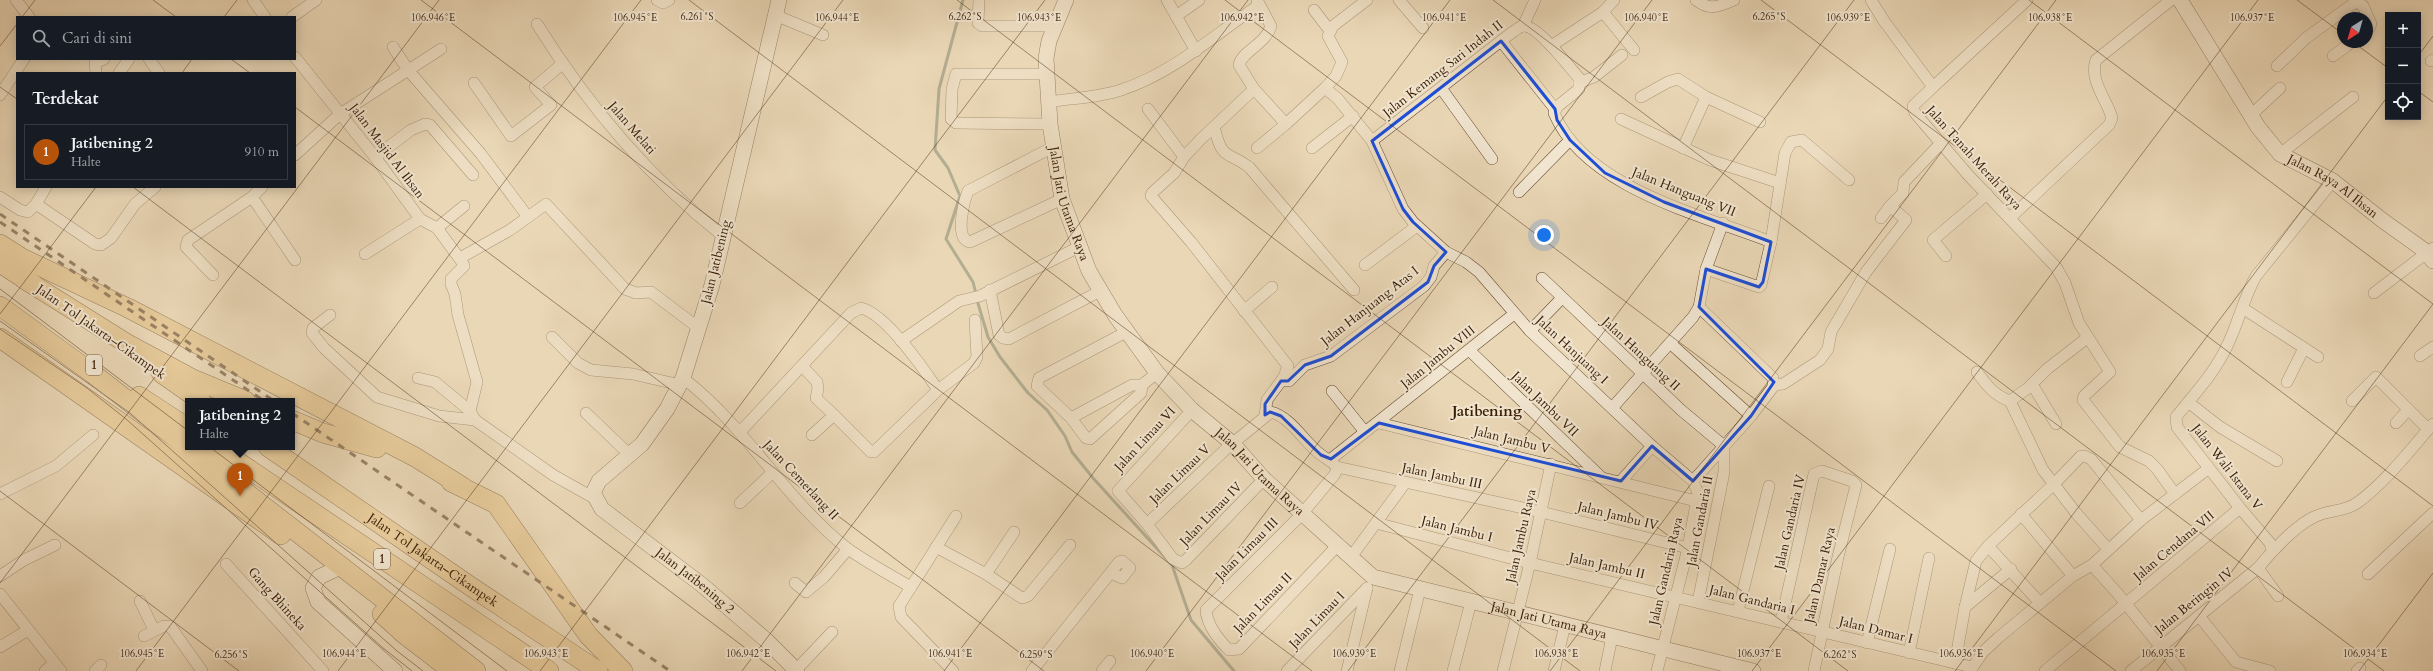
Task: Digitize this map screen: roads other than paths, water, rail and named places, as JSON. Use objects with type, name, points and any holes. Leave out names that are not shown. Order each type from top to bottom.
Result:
[{"type":"highway","points":[[0,244],[22,258],[128,308],[415,457],[463,487]]},
{"type":"highway","name":"Jalan Tol Jakarta–Cikampek","points":[[0,263],[197,398]]},
{"type":"highway","points":[[24,279],[126,343],[193,379],[239,398]]},
{"type":"highway","name":"1","points":[[0,301],[185,426]]},
{"type":"highway","points":[[0,306],[98,378],[185,445]]},
{"type":"highway","points":[[0,338],[218,492],[334,570],[404,634],[452,671]]},
{"type":"highway","points":[[295,421],[323,433],[374,446],[496,504],[588,635],[623,671]]},
{"type":"highway","points":[[191,450],[476,671]]},
{"type":"highway","name":"1","points":[[220,450],[549,671]]},
{"type":"highway","name":"Jalan Tol Jakarta–Cikampek","points":[[272,450],[470,586],[598,671]]},
{"type":"street","points":[[16,0],[28,16]]},
{"type":"street","points":[[253,0],[264,16]]},
{"type":"street","points":[[293,16],[316,0]]},
{"type":"street","points":[[657,0],[663,3],[669,0]]},
{"type":"street","points":[[980,0],[978,22],[989,27],[1056,26]]},
{"type":"street","name":"Jalan Jati Utama Raya","points":[[1066,0],[1046,58],[1050,124],[1062,199],[1079,247],[1100,291],[1157,373],[1192,410],[1233,444],[1264,479],[1351,557],[1370,582],[1420,589],[1753,671]]},
{"type":"street","points":[[1167,0],[1196,51]]},
{"type":"street","points":[[1176,16],[1199,0]]},
{"type":"street","points":[[1257,148],[1326,88],[1336,76],[1342,62],[1328,36],[1330,31],[1367,0]]},
{"type":"street","points":[[1399,0],[1423,28]]},
{"type":"street","points":[[1523,26],[1535,0]]},
{"type":"street","points":[[1551,46],[1603,12],[1614,0]]},
{"type":"street","points":[[1696,0],[1705,6],[1715,8],[1734,0]]},
{"type":"street","name":"Jalan Tanah Merah Raya","points":[[1871,0],[1884,21],[1933,86],[1913,106],[1914,113],[1940,144],[2056,267],[2088,338],[2110,372],[2084,396],[2083,400],[2120,447],[2149,461],[2158,469],[2175,494]]},
{"type":"street","points":[[2010,218],[2109,125],[2112,118],[2095,81],[2093,67],[2096,60],[2171,0]]},
{"type":"street","name":"Jalan Raya Al Ihsan","points":[[2180,0],[2251,115],[2280,154],[2333,181],[2410,241],[2429,253]]},
{"type":"street","points":[[2277,66],[2306,38],[2356,0],[2363,6],[2366,12]]},
{"type":"street","points":[[1933,86],[2019,2]]},
{"type":"street","points":[[1048,102],[1108,94],[1122,90],[1168,68],[1196,51],[1258,3],[1270,20],[1269,35],[1243,57],[1240,65],[1254,89],[1286,124]]},
{"type":"street","points":[[777,4],[823,35]]},
{"type":"street","name":"Jalan Jatibening","points":[[593,496],[599,481],[630,455],[654,429],[682,381],[700,329],[777,4]]},
{"type":"street","points":[[1314,10],[1330,31]]},
{"type":"street","points":[[1603,12],[1634,50]]},
{"type":"street","name":"Jalan Melati","points":[[537,24],[562,64],[594,107],[655,176],[723,236]]},
{"type":"street","name":"Jalan Kemang Sari Indah II","points":[[1372,141],[1501,41],[1523,26],[1532,29],[1551,46],[1579,78],[1579,86]]},
{"type":"street","name":"Jalan Hanguang VII","points":[[1501,41],[1555,109],[1557,120],[1570,140],[1586,158],[1628,186],[1771,242]]},
{"type":"street","points":[[393,47],[408,70],[481,154],[528,217]]},
{"type":"street","points":[[2333,56],[2344,48]]},
{"type":"street","points":[[296,154],[340,114],[441,50]]},
{"type":"street","points":[[1555,109],[1579,86],[1594,77],[1622,55]]},
{"type":"street","name":"Jalan Masjid Al Ihsan","points":[[296,58],[375,158],[420,219],[437,228],[460,258]]},
{"type":"street","points":[[0,95],[23,60]]},
{"type":"street","points":[[96,72],[94,63],[102,60]]},
{"type":"street","points":[[120,72],[128,60]]},
{"type":"street","points":[[150,60],[158,72]]},
{"type":"street","points":[[474,83],[511,136],[551,105],[535,88],[562,64]]},
{"type":"street","points":[[1046,74],[956,74],[952,89],[951,119],[956,123],[1050,124]]},
{"type":"street","points":[[1641,97],[1678,79],[1706,97],[1760,122]]},
{"type":"street","name":"Jalan Hanjuang I","points":[[1326,88],[1353,116],[1372,141],[1403,209],[1417,226],[1446,252],[1466,262],[1479,272],[1530,331],[1613,407],[1652,446],[1694,481]]},
{"type":"street","points":[[1441,88],[1492,159]]},
{"type":"street","points":[[2251,115],[2280,88]]},
{"type":"street","points":[[1254,89],[1184,157],[1174,173],[1152,193],[1151,196],[1191,242],[1288,366],[1288,372],[1267,400],[1265,415]]},
{"type":"street","points":[[1683,148],[1706,97]]},
{"type":"street","points":[[2280,154],[2353,97]]},
{"type":"street","points":[[1148,109],[1184,157]]},
{"type":"street","points":[[1312,148],[1353,116]]},
{"type":"street","points":[[1621,119],[1710,160],[1780,183]]},
{"type":"street","points":[[375,158],[411,130],[425,124],[430,125],[473,175]]},
{"type":"street","points":[[1214,127],[1221,150],[1226,156],[1249,167],[1354,290]]},
{"type":"street","points":[[1519,192],[1570,140]]},
{"type":"street","points":[[1706,269],[1759,287],[1762,284],[1771,242],[1780,183],[1788,146],[1791,142],[1802,140],[1849,180]]},
{"type":"street","points":[[1880,218],[1903,193],[1904,182],[1940,144]]},
{"type":"street","points":[[1053,147],[972,188],[967,194],[961,226],[962,236],[968,242],[1062,199]]},
{"type":"street","name":"Jalan Wali Istana V","points":[[2272,550],[2270,542],[2240,508],[2176,423],[2176,417],[2214,372],[2244,309],[2249,288],[2256,276],[2333,181]]},
{"type":"street","points":[[0,197],[20,210],[28,212],[36,204],[45,188]]},
{"type":"street","points":[[36,204],[95,244],[101,245],[111,238],[135,204],[154,188]]},
{"type":"street","points":[[213,275],[186,247],[188,240],[252,197],[261,188]]},
{"type":"street","points":[[1946,256],[1933,240],[1987,194]]},
{"type":"street","points":[[252,197],[295,260]]},
{"type":"street","points":[[472,415],[477,382],[458,315],[455,294],[451,284],[452,279],[464,266],[460,258],[510,230],[543,204],[546,204],[625,289],[636,293],[651,292],[700,329]]},
{"type":"street","points":[[437,228],[464,206]]},
{"type":"street","points":[[1774,384],[1783,384],[1804,371],[1820,360],[1828,349],[1831,332],[1845,311],[1866,272],[1906,220],[1890,206]]},
{"type":"street","points":[[365,254],[420,219]]},
{"type":"street","points":[[1613,407],[1693,317],[1699,307],[1706,269],[1723,223]]},
{"type":"street","points":[[1365,265],[1417,226]]},
{"type":"street","points":[[901,341],[959,301],[980,295],[1079,247]]},
{"type":"street","name":"Jalan Hanjuang Atas I","points":[[1282,381],[1289,381],[1309,363],[1314,364],[1331,356],[1424,286],[1431,277],[1434,266],[1446,252]]},
{"type":"street","points":[[2374,293],[2429,253]]},
{"type":"street","name":"Jalan Hanguang II","points":[[1542,278],[1561,299],[1642,374],[1724,446]]},
{"type":"street","points":[[1244,311],[1272,287]]},
{"type":"street","points":[[980,295],[999,335],[1003,338],[1009,339],[1100,291]]},
{"type":"street","points":[[1530,331],[1561,299]]},
{"type":"street","points":[[1696,501],[1698,493],[1694,481],[1752,416],[1774,384],[1773,378],[1699,307]]},
{"type":"street","points":[[740,432],[803,367],[852,313],[861,308],[869,310],[886,322],[938,390]]},
{"type":"street","points":[[2244,309],[2318,357]]},
{"type":"street","name":"Jalan Jambu VIII","points":[[1379,422],[1514,314]]},
{"type":"street","points":[[330,315],[313,328],[312,333],[324,348],[377,397],[439,416],[472,415]]},
{"type":"street","points":[[803,367],[817,382],[818,389],[816,398],[871,452],[874,452],[938,390],[966,370],[977,357],[975,320]]},
{"type":"street","points":[[1128,332],[1039,378],[1037,386],[1071,418],[1086,438],[1090,439],[1141,394],[1142,385]]},
{"type":"street","points":[[552,337],[578,363],[591,370],[682,381]]},
{"type":"street","points":[[2010,401],[2032,384],[2047,368],[2088,338]]},
{"type":"street","points":[[1670,343],[1752,416]]},
{"type":"street","points":[[2420,356],[2433,347]]},
{"type":"street","points":[[2287,382],[2304,348]]},
{"type":"street","name":"Jalan Jambu VII","points":[[1469,350],[1602,477]]},
{"type":"street","points":[[1977,372],[1990,390],[1999,397],[2010,401],[2043,470],[2076,513],[2108,549]]},
{"type":"street","points":[[1071,418],[1132,385],[1142,385],[1157,373]]},
{"type":"street","points":[[2352,401],[2376,377],[2408,410],[2431,427]]},
{"type":"street","points":[[418,378],[435,382],[472,415],[553,475],[593,496]]},
{"type":"street","name":"Jalan Cemerlang II","points":[[682,381],[709,398],[813,516],[848,549],[911,587]]},
{"type":"street","points":[[2032,384],[2056,424]]},
{"type":"street","points":[[1332,391],[1365,432]]},
{"type":"street","points":[[2188,402],[2220,427],[2277,461]]},
{"type":"street","name":"Jalan Limau VI","points":[[1147,524],[1118,491],[1192,410]]},
{"type":"street","points":[[2396,423],[2408,410]]},
{"type":"street","name":"Jalan Jambu III","points":[[1265,415],[1271,412],[1277,414],[1321,455],[1334,463],[1405,483],[1541,512]]},
{"type":"street","points":[[586,413],[630,455]]},
{"type":"street","points":[[812,435],[834,415]]},
{"type":"street","name":"Jalan Limau V","points":[[1147,524],[1265,415]]},
{"type":"street","points":[[1334,463],[1365,432],[1379,422]]},
{"type":"street","name":"Jalan Jambu V","points":[[1379,422],[1621,481],[1696,501]]},
{"type":"street","name":"Jalan Beringin IV","points":[[2130,671],[2258,568],[2272,550],[2314,517],[2339,511],[2356,503],[2377,486],[2431,427]]},
{"type":"street","points":[[0,494],[56,466],[93,435]]},
{"type":"street","points":[[1621,481],[1652,446]]},
{"type":"street","name":"Jalan Gandaria II","points":[[1698,602],[1724,472],[1724,446]]},
{"type":"street","points":[[1955,663],[1964,607],[1976,561],[1988,546],[2054,484],[2081,456],[2088,457],[2142,520]]},
{"type":"street","name":"Jalan Limau III","points":[[1212,604],[1302,514],[1335,474],[1334,463]]},
{"type":"street","name":"Jalan Jambu Raya","points":[[1503,671],[1530,563],[1551,464]]},
{"type":"street","points":[[1971,669],[1993,643],[2040,603],[2073,576],[2092,565],[2142,520],[2209,468]]},
{"type":"street","name":"Jalan Gandaria IV","points":[[1781,622],[1814,474],[1818,470],[1822,471],[1852,481],[1856,485]]},
{"type":"street","points":[[740,503],[773,472]]},
{"type":"street","name":"Jalan Limau IV","points":[[1147,524],[1173,559],[1182,563],[1264,479]]},
{"type":"street","points":[[1351,557],[1405,483]]},
{"type":"street","name":"Jalan Damar Raya","points":[[1814,671],[1821,631],[1856,485]]},
{"type":"street","points":[[1738,611],[1769,486]]},
{"type":"street","name":"Jalan Jatibening 2","points":[[593,496],[602,509],[688,574],[730,609],[796,670]]},
{"type":"street","name":"Jalan Gandaria Raya","points":[[1657,671],[1677,597],[1688,548],[1696,501]]},
{"type":"street","name":"Jalan Cendana VII","points":[[2045,671],[2240,508]]},
{"type":"street","name":"Jalan Jambu IV","points":[[1541,512],[1688,548]]},
{"type":"street","points":[[2021,514],[2073,576]]},
{"type":"street","points":[[2368,574],[2432,515]]},
{"type":"street","points":[[953,671],[901,617],[899,606],[956,516]]},
{"type":"street","name":"Jalan Jambu I","points":[[1376,523],[1530,563]]},
{"type":"street","points":[[986,574],[1014,532]]},
{"type":"street","points":[[0,576],[24,560],[55,545]]},
{"type":"street","points":[[936,547],[986,574],[1022,598],[1028,596],[1070,545]]},
{"type":"street","name":"Jalan Limau II","points":[[1212,604],[1206,610],[1209,623],[1229,650],[1239,649],[1337,546]]},
{"type":"street","points":[[1988,546],[2012,569],[2040,603]]},
{"type":"street","points":[[795,583],[806,592],[824,577],[848,549]]},
{"type":"street","points":[[1867,643],[1890,549]]},
{"type":"street","points":[[1909,653],[1929,558]]},
{"type":"street","name":"Jalan Jambu II","points":[[1530,563],[1677,597]]},
{"type":"street","name":"Gang Bhineka","points":[[226,564],[324,671]]},
{"type":"street","points":[[2092,565],[2126,604],[2159,647],[2180,671]]},
{"type":"street","points":[[2258,568],[2278,596]]},
{"type":"street","points":[[1964,607],[2012,569]]},
{"type":"street","points":[[334,570],[319,577],[313,588],[318,602],[395,671]]},
{"type":"street","points":[[1032,671],[1111,573]]},
{"type":"street","points":[[1347,671],[1370,582]]},
{"type":"street","name":"Jalan Limau I","points":[[1287,671],[1370,582]]},
{"type":"street","points":[[1400,671],[1420,589]]},
{"type":"street","points":[[0,594],[57,667],[45,671]]},
{"type":"street","name":"Jalan Gandaria I","points":[[1677,597],[1821,631]]},
{"type":"street","points":[[140,601],[154,630]]},
{"type":"street","points":[[1453,671],[1471,602]]},
{"type":"street","points":[[2199,616],[2236,662],[2270,671]]},
{"type":"street","points":[[144,636],[154,630],[167,625],[170,626],[197,669]]},
{"type":"street","points":[[1554,671],[1565,625]]},
{"type":"street","points":[[0,647],[28,630]]},
{"type":"street","name":"Jalan Damar I","points":[[1821,631],[1955,663],[1971,669]]},
{"type":"street","points":[[796,670],[832,632]]},
{"type":"street","points":[[1605,671],[1612,637]]},
{"type":"street","points":[[1102,671],[1110,661]]},
{"type":"waterway","points":[[963,0],[939,89],[935,150],[948,168],[960,196],[946,239],[973,282],[976,294]]},
{"type":"waterway","points":[[977,300],[988,337],[1000,357],[1028,393],[1047,410],[1065,436],[1072,452],[1093,478],[1172,565],[1191,620],[1234,671]]},
{"type":"tram line","points":[[0,321],[130,413],[397,651],[423,671]]},
{"type":"tram line","points":[[0,329],[87,388],[126,419],[383,648],[412,671]]},
{"type":"railway","points":[[0,214],[270,398]]},
{"type":"railway","points":[[0,222],[260,398]]},
{"type":"railway","points":[[295,415],[670,671]]},
{"type":"place","name":"Jatibening 2","points":[[240,496]]},
{"type":"district","name":"Jatibening","points":[[1487,411]]}]
